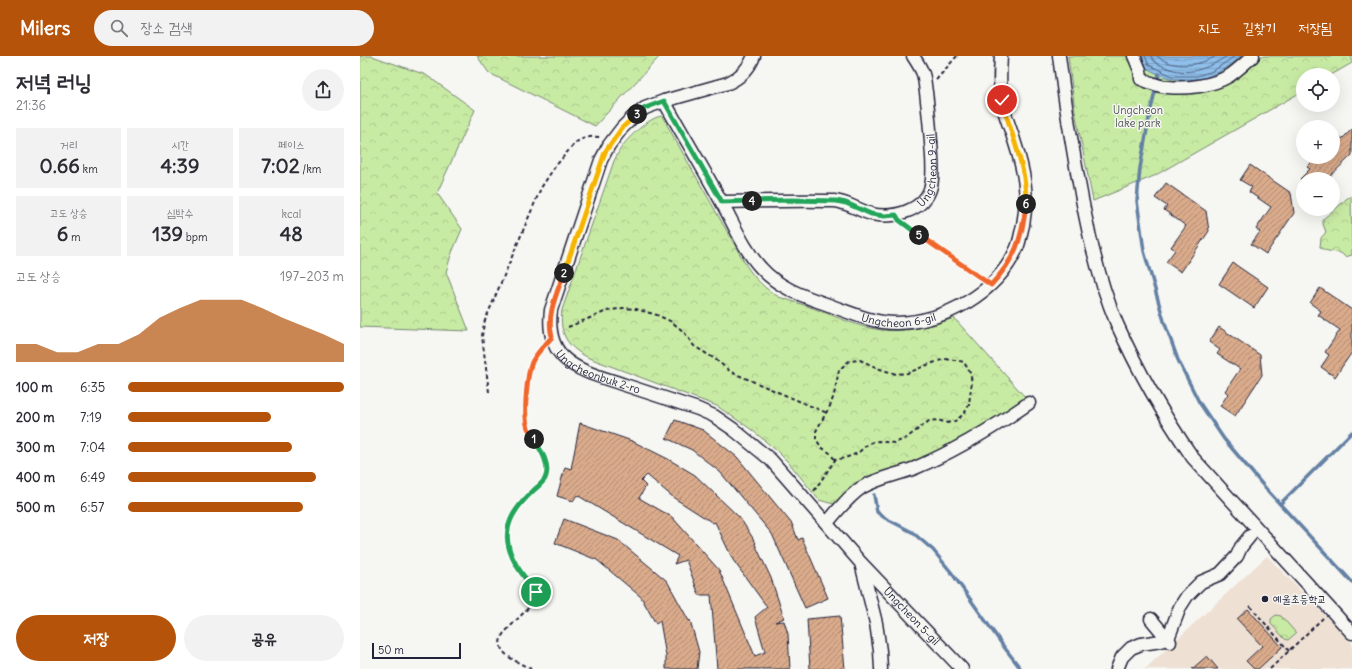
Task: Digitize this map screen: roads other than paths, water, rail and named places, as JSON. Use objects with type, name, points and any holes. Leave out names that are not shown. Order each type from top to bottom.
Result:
[{"type":"street","name":"Ungcheonbuk 2-ro","points":[[754,56],[746,71],[728,83],[664,101],[645,108],[632,118],[613,139],[601,160],[551,310],[550,324],[552,337],[559,351],[576,368],[698,409],[714,416],[733,429],[771,460],[861,562],[876,623],[881,669]]},
{"type":"street","name":"Ungcheon 9-gil","points":[[722,202],[792,200],[836,201],[846,203],[871,214],[884,216],[896,215],[917,205],[928,194],[931,186],[933,171],[930,130],[923,74],[913,56]]},
{"type":"street","name":"Ungcheon 6-gil","points":[[664,101],[748,250],[760,267],[769,276],[784,287],[819,302],[862,317],[877,321],[896,323],[912,321],[952,310],[991,285],[1004,270],[1017,248],[1026,205],[1026,189],[1022,165],[1002,100],[1000,56]]},
{"type":"street","points":[[1059,56],[1068,120],[1092,247],[1102,283],[1117,324],[1130,351],[1164,414],[1193,458],[1352,632]]},
{"type":"street","points":[[1134,56],[1140,70],[1141,79],[1166,87],[1188,87],[1208,84],[1227,77],[1253,56]]},
{"type":"street","points":[[827,523],[860,489],[870,483],[915,468],[967,442],[1005,420],[1029,403]]},
{"type":"street","points":[[1168,640],[1180,607],[1187,596],[1201,582],[1220,574],[1237,556],[1241,547],[1250,536]]},
{"type":"street","name":"Ungcheon 5-gil","points":[[861,562],[962,669]]},
{"type":"street","points":[[1151,620],[1168,640]]},
{"type":"street","points":[[1117,669],[1122,657],[1131,648],[1141,644],[1168,640]]},
{"type":"water","points":[[1141,56],[1241,56],[1219,72],[1207,77],[1195,80],[1182,80],[1157,74],[1145,67]]},
{"type":"waterway","points":[[1159,74],[1140,168],[1137,201],[1144,251],[1164,321],[1178,360],[1199,402],[1224,439],[1267,490],[1352,582]]},
{"type":"waterway","points":[[1280,504],[1352,432]]},
{"type":"waterway","points":[[874,495],[877,512],[885,518],[912,532],[933,550],[951,572],[1021,669]]},
{"type":"place","name":"예울초등학교","points":[[1265,599]]},
{"type":"park label","name":"Ungcheon lake park","points":[[1138,116]]}]
